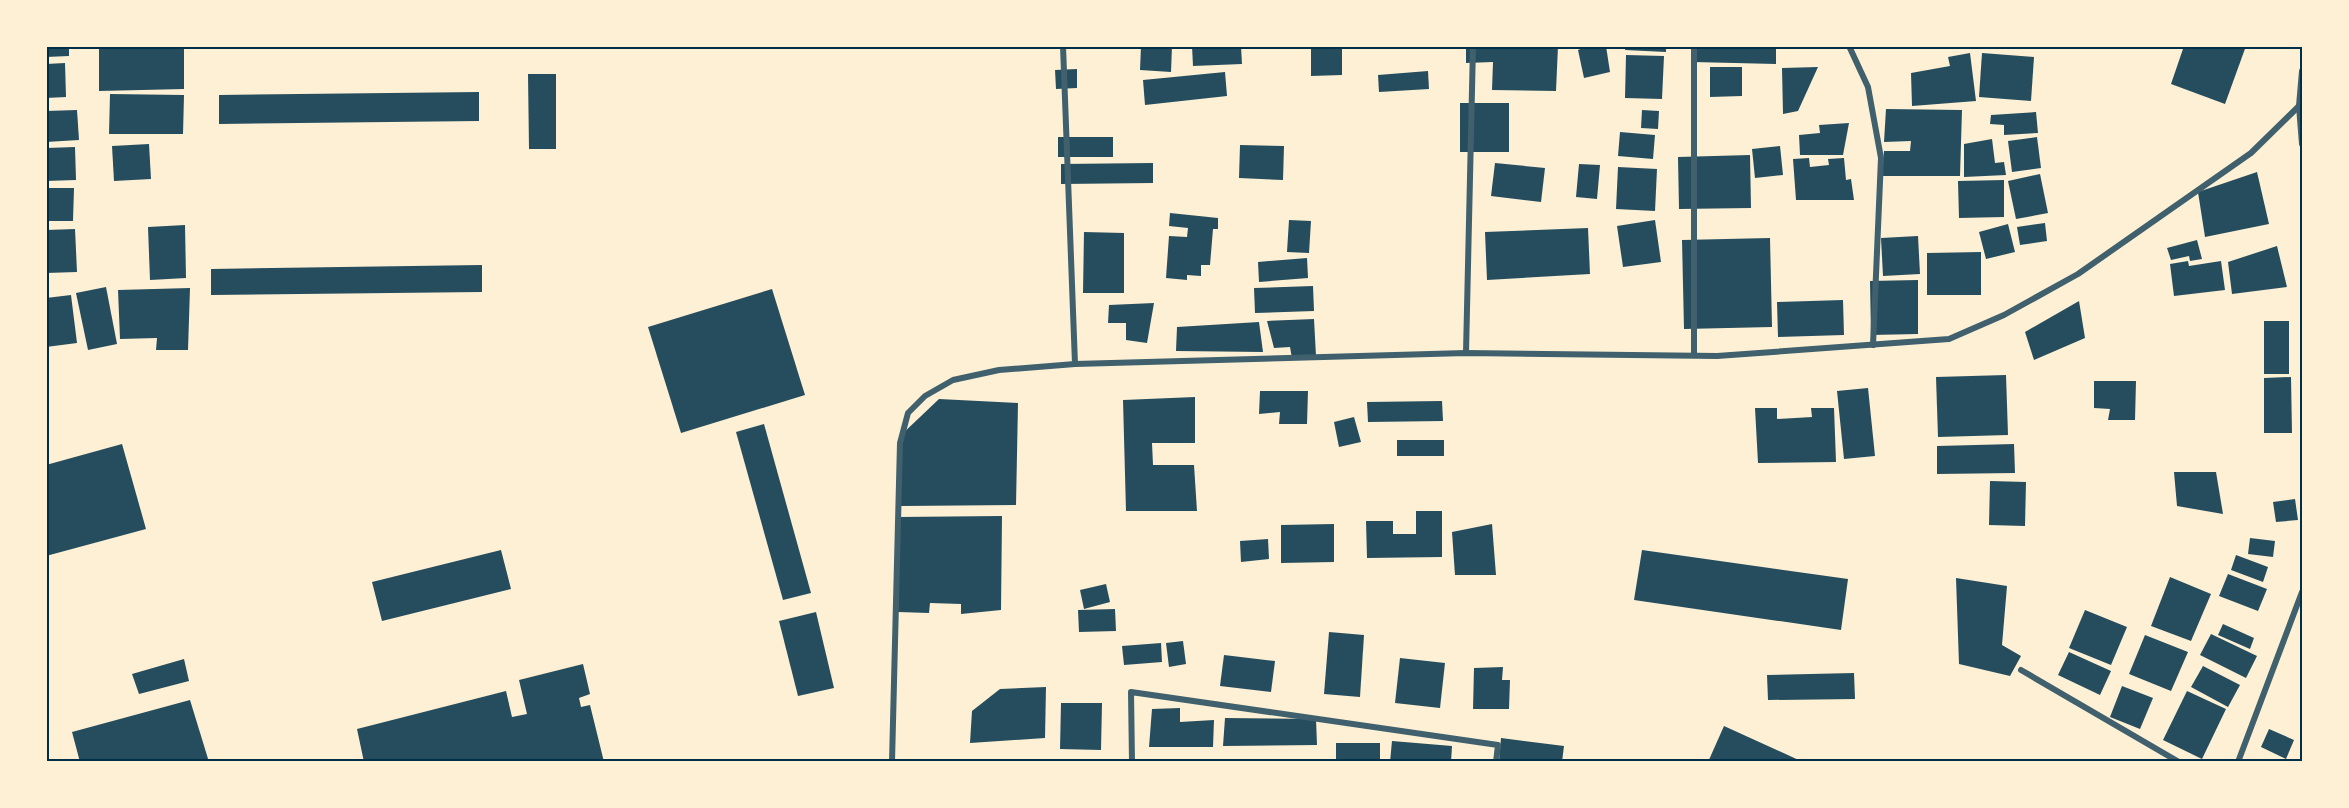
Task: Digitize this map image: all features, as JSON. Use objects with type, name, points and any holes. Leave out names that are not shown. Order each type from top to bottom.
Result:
[{"type":"street","points":[[1063,46],[1075,364]]},
{"type":"street","points":[[1467,353],[1473,46]]},
{"type":"street","points":[[1694,46],[1694,355]]},
{"type":"street","points":[[1849,46],[1868,87],[1881,158],[1873,345]]},
{"type":"street","points":[[2302,71],[2299,106],[2302,144]]},
{"type":"street","points":[[892,762],[900,443],[908,413],[925,396],[953,380],[999,370],[1075,364],[1467,353],[1694,355],[1949,339],[2004,315],[2078,274],[2251,153],[2299,106]]},
{"type":"street","points":[[2238,762],[2302,592]]},
{"type":"street","points":[[2021,670],[2179,762]]},
{"type":"street","points":[[1132,762],[1131,692],[1498,745],[1496,762]]},
{"type":"building","points":[[46,46],[69,46],[69,56],[46,57]]},
{"type":"building","points":[[99,46],[184,46],[184,89],[99,91]]},
{"type":"building","points":[[1141,46],[1172,46],[1171,72],[1140,70]]},
{"type":"building","points":[[1192,46],[1241,46],[1242,64],[1193,66]]},
{"type":"building","points":[[1311,46],[1342,46],[1342,75],[1311,76]]},
{"type":"building","points":[[1466,46],[1558,46],[1556,91],[1492,90],[1493,62],[1466,63]]},
{"type":"building","points":[[1588,46],[1606,46],[1610,72],[1584,78],[1578,50]]},
{"type":"building","points":[[1626,46],[1666,46],[1666,52],[1625,50]]},
{"type":"building","points":[[1694,46],[1776,46],[1776,64],[1693,62]]},
{"type":"building","points":[[2184,46],[2246,46],[2225,104],[2171,84]]},
{"type":"building","points":[[1970,53],[1976,101],[1912,106],[1911,73],[1950,66],[1948,57]]},
{"type":"building","points":[[1982,53],[2034,57],[2031,101],[1979,97]]},
{"type":"building","points":[[1626,55],[1664,56],[1662,99],[1625,98]]},
{"type":"building","points":[[65,63],[66,97],[46,98],[46,64]]},
{"type":"building","points":[[1710,67],[1742,67],[1742,96],[1710,97]]},
{"type":"building","points":[[1818,67],[1798,111],[1783,114],[1782,68]]},
{"type":"building","points":[[1077,69],[1077,88],[1056,89],[1055,70]]},
{"type":"building","points":[[1428,71],[1429,89],[1379,92],[1378,75]]},
{"type":"building","points":[[1225,72],[1227,96],[1145,105],[1143,80]]},
{"type":"building","points":[[528,74],[556,74],[556,149],[529,149]]},
{"type":"building","points":[[479,92],[479,121],[219,124],[219,95]]},
{"type":"building","points":[[110,94],[184,95],[183,134],[109,134]]},
{"type":"building","points":[[1460,103],[1509,103],[1509,152],[1460,152]]},
{"type":"building","points":[[1886,109],[1962,110],[1960,176],[1882,176],[1884,151],[1910,151],[1911,141],[1884,142]]},
{"type":"building","points":[[77,110],[79,140],[46,142],[46,111]]},
{"type":"building","points":[[1642,110],[1659,111],[1658,129],[1641,128]]},
{"type":"building","points":[[2036,112],[2038,133],[2004,135],[2004,125],[1990,124],[1991,115]]},
{"type":"building","points":[[1849,123],[1843,155],[1800,155],[1799,135],[1820,133],[1819,125]]},
{"type":"building","points":[[1620,132],[1655,135],[1653,159],[1618,156]]},
{"type":"building","points":[[1058,137],[1113,137],[1113,157],[1058,157]]},
{"type":"building","points":[[2037,137],[2041,168],[2012,172],[2008,141]]},
{"type":"building","points":[[1992,139],[1995,163],[2004,162],[2006,175],[1964,177],[1964,144]]},
{"type":"building","points":[[149,144],[151,179],[114,181],[112,146]]},
{"type":"building","points":[[1240,145],[1284,146],[1283,180],[1239,178]]},
{"type":"building","points":[[1780,146],[1783,175],[1755,178],[1752,149]]},
{"type":"building","points":[[75,147],[76,180],[46,181],[46,148]]},
{"type":"building","points":[[1750,155],[1751,208],[1679,209],[1678,157]]},
{"type":"building","points":[[1809,158],[1810,167],[1829,165],[1828,159],[1844,158],[1846,180],[1851,179],[1854,200],[1796,200],[1793,159]]},
{"type":"building","points":[[1153,163],[1153,183],[1061,184],[1061,164]]},
{"type":"building","points":[[1495,163],[1545,168],[1541,202],[1491,196]]},
{"type":"building","points":[[1579,164],[1600,165],[1597,199],[1576,197]]},
{"type":"building","points":[[1618,167],[1657,169],[1655,211],[1616,209]]},
{"type":"building","points":[[2257,172],[2269,224],[2205,237],[2198,192]]},
{"type":"building","points":[[2040,174],[2048,213],[2016,219],[2008,181]]},
{"type":"building","points":[[2004,180],[2004,217],[1959,218],[1958,181]]},
{"type":"building","points":[[46,188],[74,188],[73,221],[46,221]]},
{"type":"building","points":[[1170,213],[1218,218],[1218,229],[1213,229],[1210,265],[1201,265],[1201,276],[1187,275],[1187,280],[1166,278],[1169,236],[1187,237],[1188,228],[1169,226]]},
{"type":"building","points":[[1289,220],[1311,221],[1309,253],[1287,252]]},
{"type":"building","points":[[1655,220],[1661,262],[1623,267],[1617,226]]},
{"type":"building","points":[[2045,223],[2047,241],[2020,245],[2017,227]]},
{"type":"building","points":[[2008,224],[2015,252],[1986,259],[1979,232]]},
{"type":"building","points":[[185,225],[186,278],[150,280],[148,227]]},
{"type":"building","points":[[1588,228],[1590,274],[1487,280],[1485,232]]},
{"type":"building","points":[[75,229],[77,272],[46,273],[46,230]]},
{"type":"building","points":[[1084,232],[1124,233],[1124,293],[1083,293]]},
{"type":"building","points":[[1918,236],[1920,274],[1883,276],[1881,238]]},
{"type":"building","points":[[1770,238],[1772,327],[1684,329],[1682,240]]},
{"type":"building","points":[[2197,240],[2202,259],[2190,261],[2189,256],[2171,260],[2167,248]]},
{"type":"building","points":[[2277,246],[2287,287],[2232,294],[2228,262]]},
{"type":"building","points":[[1981,252],[1981,295],[1927,295],[1927,253]]},
{"type":"building","points":[[1307,258],[1308,278],[1259,282],[1258,262]]},
{"type":"building","points":[[2188,261],[2189,266],[2221,261],[2225,290],[2174,296],[2170,264]]},
{"type":"building","points":[[482,265],[482,292],[211,295],[211,269]]},
{"type":"building","points":[[1918,280],[1918,334],[1871,335],[1870,281]]},
{"type":"building","points":[[1313,286],[1314,311],[1255,313],[1254,288]]},
{"type":"building","points":[[106,287],[117,344],[88,350],[76,293]]},
{"type":"building","points":[[190,288],[188,350],[156,350],[157,338],[120,339],[118,290]]},
{"type":"building","points":[[772,289],[805,395],[681,433],[648,327]]},
{"type":"building","points":[[71,295],[77,343],[46,347],[46,298]]},
{"type":"building","points":[[1843,300],[1844,335],[1778,337],[1777,302]]},
{"type":"building","points":[[2079,301],[2085,338],[2034,360],[2025,332]]},
{"type":"building","points":[[1154,303],[1147,343],[1126,340],[1126,323],[1108,323],[1109,305]]},
{"type":"building","points":[[1314,319],[1316,356],[1292,358],[1290,347],[1274,348],[1267,321]]},
{"type":"building","points":[[2264,321],[2289,321],[2289,374],[2264,374]]},
{"type":"building","points":[[1259,322],[1263,352],[1176,351],[1177,327]]},
{"type":"building","points":[[2006,375],[2008,435],[1938,437],[1936,377]]},
{"type":"building","points":[[2291,377],[2292,433],[2264,433],[2264,378]]},
{"type":"building","points":[[2094,381],[2136,381],[2135,420],[2108,420],[2110,409],[2094,408]]},
{"type":"building","points":[[1868,388],[1875,456],[1844,459],[1837,391]]},
{"type":"building","points":[[1260,391],[1308,391],[1307,424],[1279,424],[1280,412],[1259,414]]},
{"type":"building","points":[[1195,397],[1195,443],[1152,443],[1153,465],[1194,465],[1197,511],[1126,511],[1123,400]]},
{"type":"building","points":[[939,399],[1018,403],[1016,505],[901,506],[899,437]]},
{"type":"building","points":[[1442,401],[1443,421],[1368,422],[1367,402]]},
{"type":"building","points":[[1755,408],[1777,408],[1777,419],[1812,417],[1811,408],[1834,408],[1836,462],[1758,463]]},
{"type":"building","points":[[1354,417],[1361,442],[1339,447],[1334,422]]},
{"type":"building","points":[[764,424],[811,593],[783,600],[736,432]]},
{"type":"building","points":[[1397,440],[1444,440],[1444,456],[1397,456]]},
{"type":"building","points":[[122,444],[146,529],[46,556],[46,465]]},
{"type":"building","points":[[2014,444],[2015,473],[1937,474],[1937,446]]},
{"type":"building","points":[[2174,472],[2216,472],[2223,514],[2177,506]]},
{"type":"building","points":[[1990,481],[2026,482],[2025,526],[1989,525]]},
{"type":"building","points":[[2295,499],[2298,520],[2276,522],[2273,502]]},
{"type":"building","points":[[1416,511],[1442,511],[1442,557],[1367,558],[1366,521],[1393,521],[1393,534],[1416,534]]},
{"type":"building","points":[[1002,516],[1001,610],[961,614],[961,604],[930,603],[929,613],[898,612],[898,517]]},
{"type":"building","points":[[1334,524],[1334,562],[1281,563],[1281,525]]},
{"type":"building","points":[[1492,524],[1496,575],[1455,575],[1452,532]]},
{"type":"building","points":[[2250,538],[2275,541],[2273,557],[2248,554]]},
{"type":"building","points":[[1268,539],[1269,559],[1241,562],[1240,541]]},
{"type":"building","points":[[501,550],[511,589],[382,621],[372,582]]},
{"type":"building","points":[[1642,550],[1848,579],[1841,630],[1634,600]]},
{"type":"building","points":[[2236,555],[2268,567],[2263,582],[2231,570]]},
{"type":"building","points":[[2228,574],[2267,589],[2258,611],[2219,596]]},
{"type":"building","points":[[2170,577],[2211,594],[2191,641],[2151,626]]},
{"type":"building","points":[[1956,578],[2007,586],[2002,645],[2021,656],[2010,676],[1959,664]]},
{"type":"building","points":[[1106,584],[1110,602],[1084,609],[1080,590]]},
{"type":"building","points":[[1115,609],[1116,631],[1079,632],[1078,610]]},
{"type":"building","points":[[2085,610],[2127,627],[2111,665],[2069,648]]},
{"type":"building","points":[[816,612],[834,688],[798,696],[779,621]]},
{"type":"building","points":[[2223,624],[2254,638],[2250,649],[2218,635]]},
{"type":"building","points":[[1329,632],[1364,635],[1360,697],[1324,694]]},
{"type":"building","points":[[2211,634],[2257,656],[2246,678],[2200,655]]},
{"type":"building","points":[[2145,635],[2188,652],[2171,691],[2129,674]]},
{"type":"building","points":[[1183,641],[1186,664],[1169,667],[1166,643]]},
{"type":"building","points":[[1161,643],[1162,662],[1124,665],[1122,646]]},
{"type":"building","points":[[2069,652],[2111,671],[2100,695],[2058,675]]},
{"type":"building","points":[[1224,655],[1275,661],[1271,692],[1220,686]]},
{"type":"building","points":[[1400,658],[1445,663],[1440,708],[1395,703]]},
{"type":"building","points":[[184,659],[189,681],[139,694],[132,674]]},
{"type":"building","points":[[583,664],[590,694],[579,698],[581,707],[590,705],[604,762],[364,762],[357,729],[506,691],[512,717],[527,714],[519,680]]},
{"type":"building","points":[[2203,666],[2240,685],[2228,707],[2191,687]]},
{"type":"building","points":[[1503,667],[1502,680],[1510,680],[1509,709],[1473,709],[1474,668]]},
{"type":"building","points":[[1854,673],[1855,699],[1768,700],[1767,675]]},
{"type":"building","points":[[2122,686],[2153,698],[2140,729],[2110,717]]},
{"type":"building","points":[[1046,687],[1045,738],[970,743],[972,711],[1000,689]]},
{"type":"building","points":[[2187,691],[2226,709],[2202,759],[2163,740]]},
{"type":"building","points":[[190,700],[209,762],[80,762],[72,732]]},
{"type":"building","points":[[1061,703],[1102,703],[1101,750],[1060,749]]},
{"type":"building","points":[[1180,708],[1180,722],[1214,720],[1213,747],[1149,747],[1152,709]]},
{"type":"building","points":[[1225,718],[1316,719],[1317,745],[1223,746]]},
{"type":"building","points":[[1724,726],[1803,762],[1708,762]]},
{"type":"building","points":[[2269,729],[2294,740],[2286,759],[2261,747]]},
{"type":"building","points":[[1501,738],[1564,746],[1562,762],[1499,762]]},
{"type":"building","points":[[1392,741],[1452,746],[1451,762],[1390,762]]},
{"type":"building","points":[[1336,743],[1380,743],[1380,762],[1336,762]]}]
